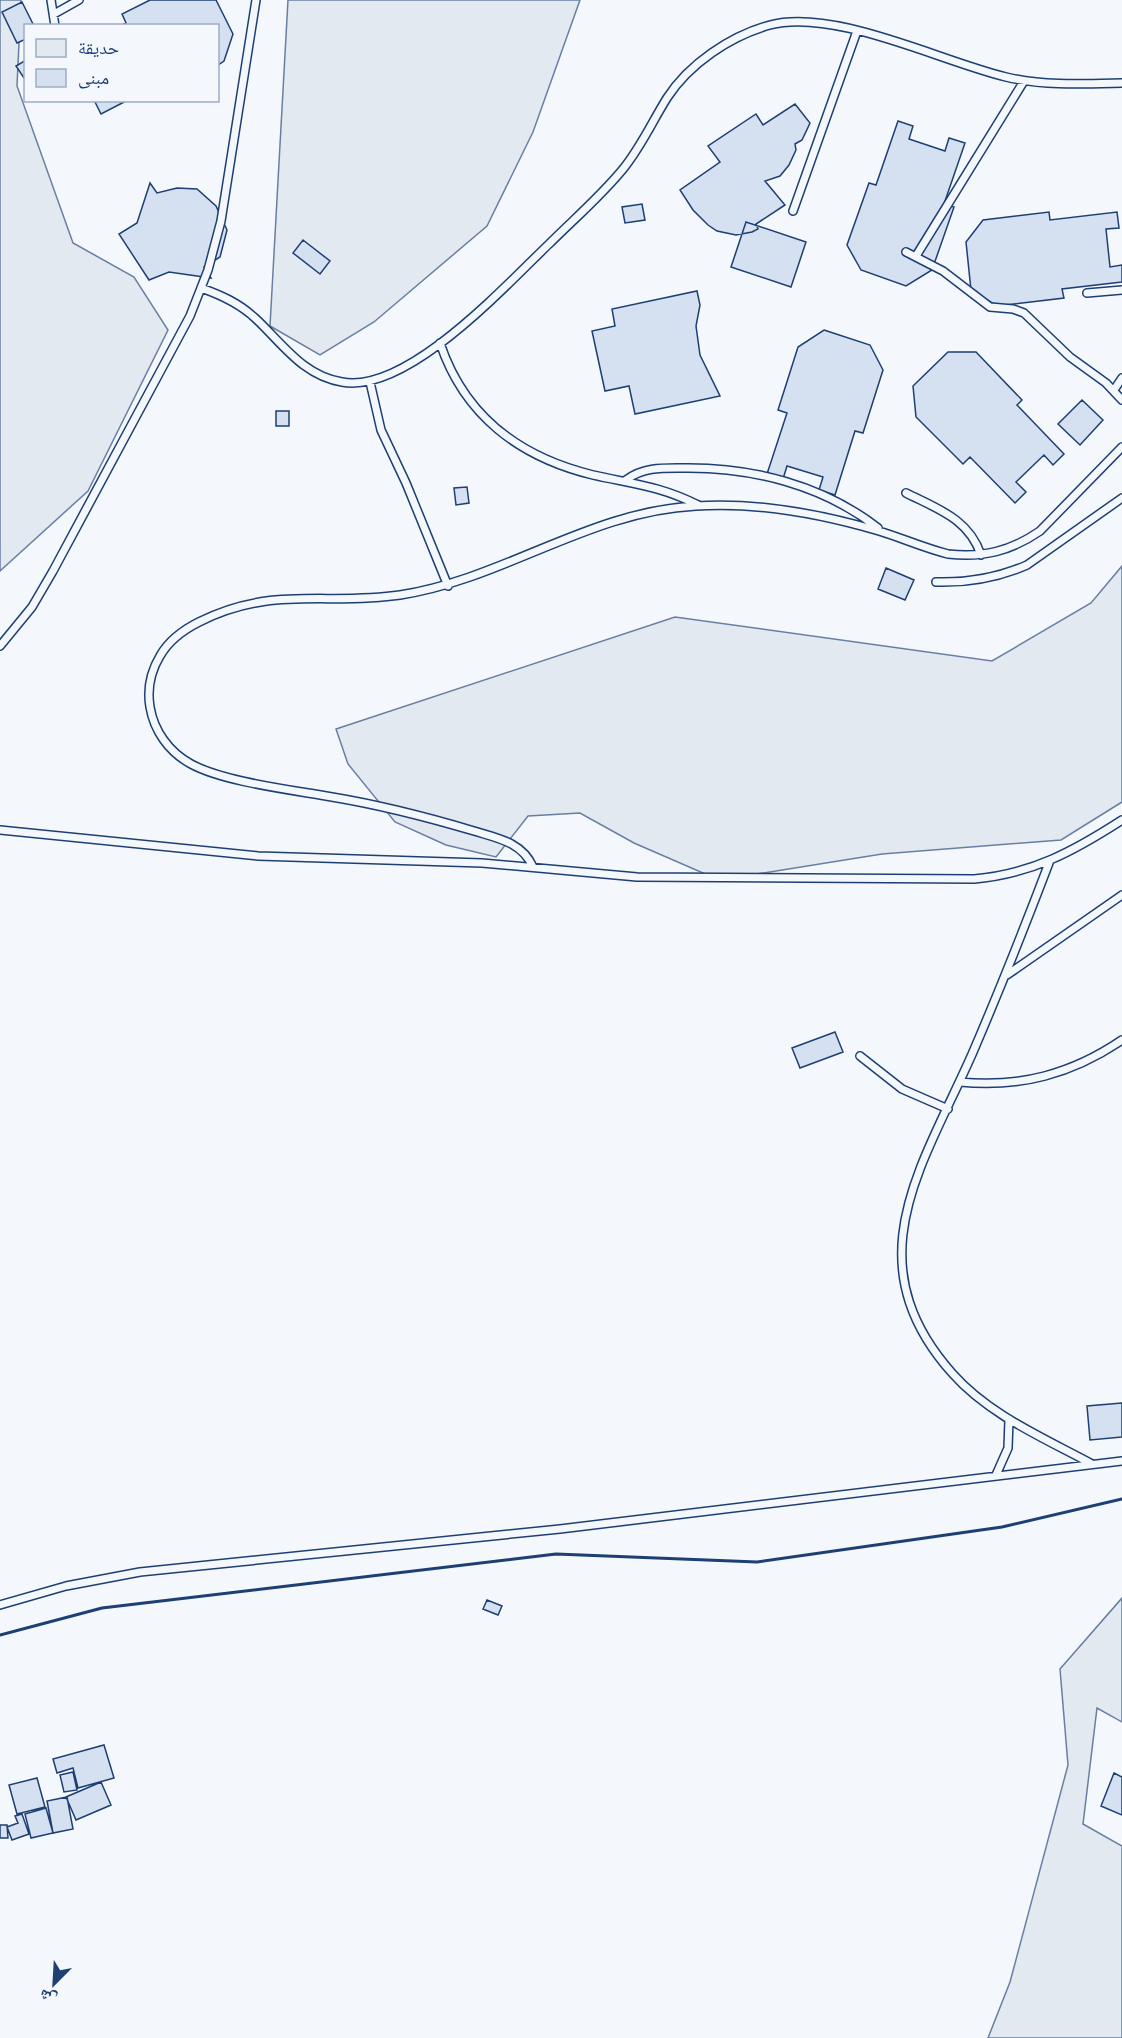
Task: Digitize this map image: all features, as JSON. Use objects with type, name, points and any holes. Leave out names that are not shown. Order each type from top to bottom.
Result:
[{"type":"lane","points":[[51,0],[55,24]]},
{"type":"lane","points":[[54,14],[79,0]]},
{"type":"lane","points":[[0,646],[32,607],[53,571],[184,327],[201,288],[220,221],[256,0]]},
{"type":"lane","points":[[201,288],[217,293],[244,309],[292,356],[315,373],[345,383],[370,382],[408,364],[440,343],[497,295],[608,186],[637,151],[679,82],[704,59],[742,36],[784,22],[823,22],[1024,81],[1062,84],[1122,83]]},
{"type":"lane","points":[[793,211],[857,31]]},
{"type":"lane","points":[[916,256],[1024,81]]},
{"type":"lane","points":[[906,252],[943,271],[983,303],[997,309],[1014,309],[1024,313],[1070,357],[1114,390],[1122,400]]},
{"type":"lane","points":[[1087,293],[1122,290]]},
{"type":"lane","points":[[440,343],[454,379],[488,422],[516,442],[555,462],[590,474],[660,488],[698,506]]},
{"type":"lane","points":[[1114,390],[1122,378]]},
{"type":"lane","points":[[370,382],[381,430],[406,483],[448,586]]},
{"type":"lane","points":[[533,867],[526,854],[514,844],[468,829],[387,808],[280,788],[193,765],[167,745],[152,716],[150,684],[161,653],[184,630],[217,613],[275,598],[368,598],[448,586],[503,566],[601,524],[652,511],[698,506],[792,512],[882,532],[948,554],[981,555],[1013,547],[1040,531],[1122,447]]},
{"type":"lane","points":[[626,480],[641,472],[657,468],[741,471],[782,481],[834,500],[882,532]]},
{"type":"lane","points":[[906,493],[958,520],[972,535],[981,555]]},
{"type":"lane","points":[[936,582],[973,581],[1010,572],[1027,565],[1122,498]]},
{"type":"lane","points":[[0,830],[258,855],[432,860],[638,877],[974,879],[1012,874],[1049,863],[1084,845],[1122,820]]},
{"type":"lane","points":[[1049,863],[1006,975],[948,1109],[910,1189],[903,1231],[904,1273],[915,1315],[937,1355],[969,1391],[1009,1419],[1092,1464]]},
{"type":"lane","points":[[1006,975],[1122,895]]},
{"type":"lane","points":[[960,1082],[1002,1084],[1041,1078],[1077,1065],[1122,1040]]},
{"type":"lane","points":[[860,1056],[902,1089],[948,1109]]},
{"type":"lane","points":[[996,1474],[1008,1448],[1009,1419]]},
{"type":"lane","points":[[0,1605],[66,1586],[140,1572],[560,1529],[996,1474],[1122,1461]]},
{"type":"green space","points":[[0,0],[21,0],[17,86],[73,243],[134,277],[168,330],[88,491],[0,571]]},
{"type":"green space","points":[[288,0],[580,0],[533,132],[487,226],[374,322],[320,355],[270,326]]},
{"type":"green space","points":[[1122,566],[1122,802],[1061,840],[882,854],[719,880],[634,843],[580,813],[528,816],[496,857],[446,845],[395,822],[348,764],[336,729],[675,617],[992,661],[1091,603]]},
{"type":"green space","points":[[1122,1598],[1122,1722],[1097,1708],[1083,1824],[1122,1846],[1122,2038],[988,2038],[1010,1982],[1068,1765],[1060,1669]]},
{"type":"building","points":[[150,0],[216,0],[233,34],[224,61],[219,64],[219,24],[124,24],[126,23],[122,14]]},
{"type":"building","points":[[22,2],[33,24],[24,24],[24,40],[17,43],[2,12]]},
{"type":"building","points":[[24,61],[24,78],[16,66]]},
{"type":"building","points":[[95,102],[124,102],[101,114]]},
{"type":"building","points":[[795,104],[810,123],[802,140],[795,144],[796,150],[789,165],[780,176],[765,181],[785,205],[756,224],[758,229],[752,232],[736,235],[717,231],[693,210],[680,190],[720,162],[708,146],[756,114],[763,125]]},
{"type":"building","points":[[898,121],[913,126],[909,139],[945,151],[949,138],[965,143],[944,204],[954,207],[932,270],[906,286],[861,270],[847,245],[869,183],[876,185]]},
{"type":"building","points":[[150,183],[157,193],[177,188],[197,189],[216,206],[227,230],[220,257],[204,267],[211,278],[169,272],[149,280],[119,234],[137,223]]},
{"type":"building","points":[[642,204],[645,220],[625,223],[622,207]]},
{"type":"building","points":[[1049,212],[1050,220],[1117,212],[1119,228],[1106,229],[1110,267],[1122,265],[1122,282],[1062,289],[1064,298],[997,306],[971,290],[966,242],[983,220]]},
{"type":"building","points":[[746,222],[806,242],[791,287],[731,267]]},
{"type":"building","points":[[303,240],[330,261],[320,274],[293,253]]},
{"type":"building","points":[[697,291],[700,305],[696,326],[700,355],[720,396],[635,414],[629,386],[605,391],[592,331],[615,326],[612,309]]},
{"type":"building","points":[[824,330],[870,345],[883,370],[863,433],[855,431],[835,495],[819,490],[823,477],[787,466],[783,479],[767,474],[787,413],[778,410],[798,347]]},
{"type":"building","points":[[948,352],[976,352],[1022,400],[1017,405],[1064,454],[1053,465],[1044,455],[1016,482],[1026,492],[1015,503],[970,457],[963,464],[916,417],[913,386]]},
{"type":"building","points":[[1082,400],[1103,420],[1080,445],[1058,424]]},
{"type":"building","points":[[276,411],[289,411],[289,426],[276,426]]},
{"type":"building","points":[[467,487],[469,503],[456,505],[454,488]]},
{"type":"building","points":[[886,568],[914,580],[905,600],[878,589]]},
{"type":"building","points":[[835,1032],[843,1052],[800,1068],[792,1048]]},
{"type":"building","points":[[1122,1403],[1122,1437],[1090,1440],[1087,1406]]},
{"type":"building","points":[[487,1600],[502,1606],[498,1615],[483,1609]]},
{"type":"building","points":[[104,1745],[114,1778],[78,1788],[73,1768],[57,1773],[53,1759]]},
{"type":"building","points":[[73,1772],[77,1790],[64,1792],[60,1775]]},
{"type":"building","points":[[1114,1773],[1122,1777],[1122,1815],[1101,1806]]},
{"type":"building","points":[[37,1778],[45,1807],[17,1814],[9,1785]]},
{"type":"building","points":[[101,1782],[111,1805],[76,1820],[66,1797]]},
{"type":"building","points":[[67,1797],[73,1829],[53,1833],[47,1801]]},
{"type":"building","points":[[46,1808],[53,1833],[31,1838],[25,1814]]},
{"type":"building","points":[[22,1814],[29,1834],[12,1840],[7,1827],[18,1823],[15,1816]]},
{"type":"building","points":[[0,1825],[7,1825],[8,1838],[0,1838]]},
{"type":"wall","points":[[0,1635],[102,1608],[556,1554],[757,1562],[1002,1527],[1122,1499]]}]
